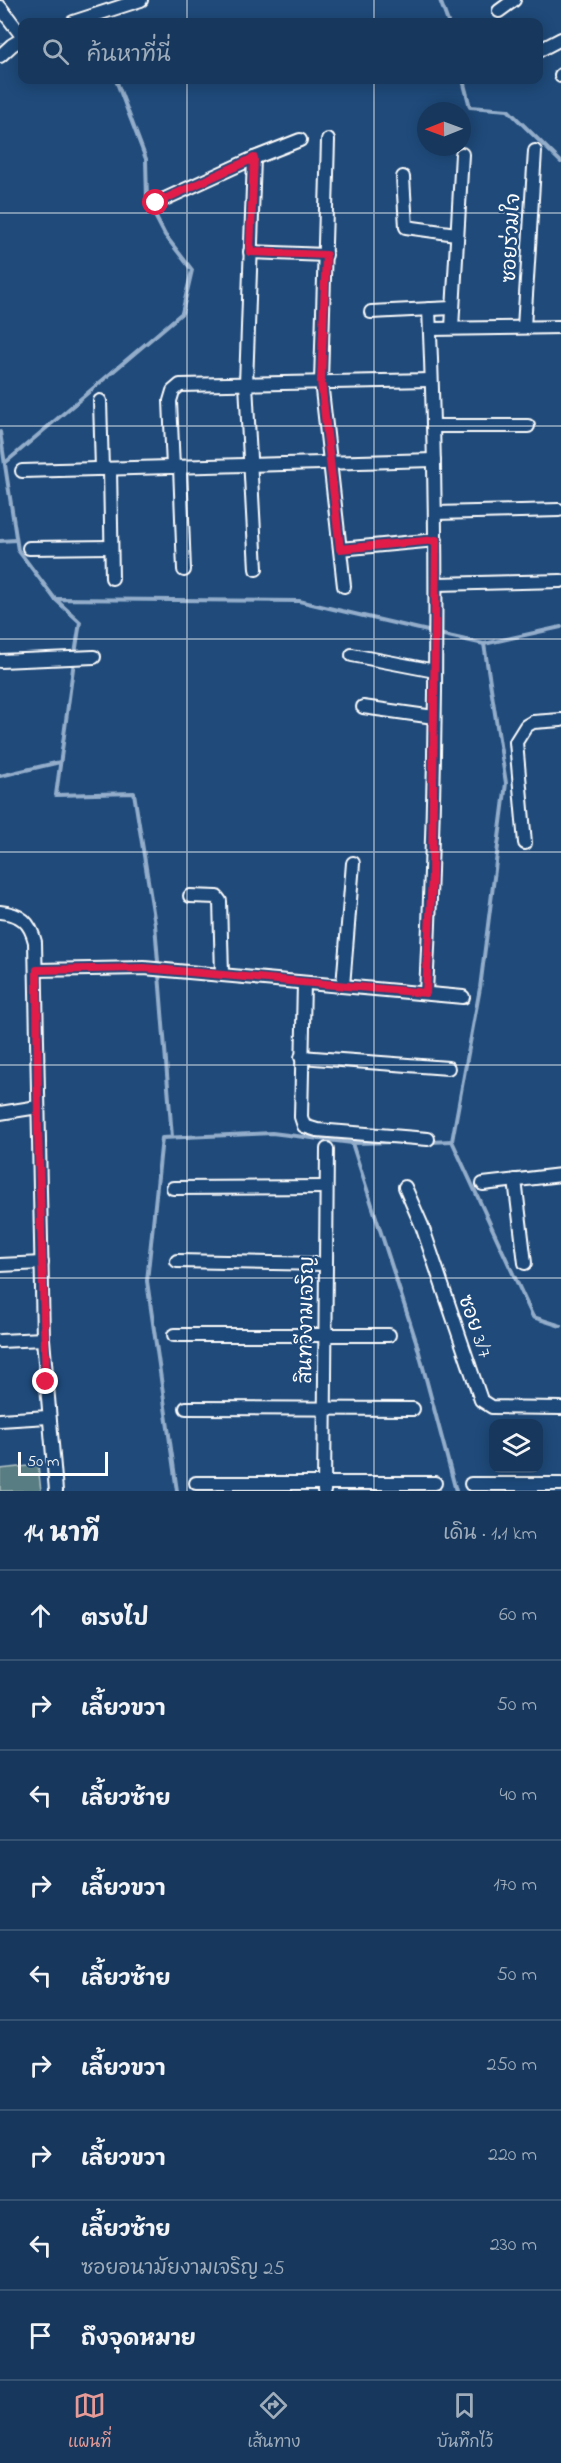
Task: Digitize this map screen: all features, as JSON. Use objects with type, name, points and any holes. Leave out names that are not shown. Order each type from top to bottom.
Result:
[{"type":"street","points":[[85,18],[141,0]]},
{"type":"street","points":[[500,11],[514,0]]},
{"type":"street","points":[[0,7],[18,32]]},
{"type":"street","points":[[543,48],[561,39]]},
{"type":"street","points":[[0,56],[18,40]]},
{"type":"street","points":[[156,203],[254,158],[300,140]]},
{"type":"street","points":[[328,140],[321,381],[345,586]]},
{"type":"street","name":"ซอยร่วมใจ","points":[[525,327],[535,151]]},
{"type":"street","points":[[452,328],[462,156]]},
{"type":"street","points":[[254,158],[246,384],[256,570]]},
{"type":"street","points":[[403,177],[406,227],[456,234]]},
{"type":"street","points":[[250,252],[326,255]]},
{"type":"street","points":[[371,312],[452,308]]},
{"type":"street","points":[[426,993],[432,876],[437,617],[429,309]]},
{"type":"street","points":[[429,329],[561,327]]},
{"type":"street","points":[[184,570],[170,401],[176,387],[180,385],[321,381],[431,380]]},
{"type":"street","points":[[100,401],[112,578]]},
{"type":"street","points":[[433,426],[528,426]]},
{"type":"street","points":[[22,471],[434,460]]},
{"type":"street","points":[[435,513],[559,510]]},
{"type":"street","points":[[340,549],[436,540]]},
{"type":"street","points":[[30,548],[111,547]]},
{"type":"street","points":[[437,584],[561,581]]},
{"type":"street","points":[[352,655],[435,670]]},
{"type":"street","points":[[0,661],[94,657]]},
{"type":"street","points":[[363,706],[434,717]]},
{"type":"street","points":[[525,843],[516,742],[526,726],[533,722],[561,720]]},
{"type":"street","points":[[343,986],[354,863]]},
{"type":"street","points":[[190,896],[217,897],[220,901],[222,974]]},
{"type":"street","points":[[0,912],[18,915],[32,930],[37,970],[44,1339],[48,1417],[56,1491]]},
{"type":"street","points":[[37,970],[144,968],[463,997]]},
{"type":"street","points":[[304,983],[301,1057],[301,1117],[304,1126],[428,1139]]},
{"type":"street","points":[[301,1057],[448,1068]]},
{"type":"street","points":[[0,1113],[38,1107]]},
{"type":"street","name":"สินทวีงามเจริญ","points":[[324,1487],[327,1149]]},
{"type":"street","points":[[483,1184],[561,1175]]},
{"type":"street","points":[[515,1180],[525,1263]]},
{"type":"street","points":[[173,1188],[326,1187]]},
{"type":"street","name":"ซอย 3/7","points":[[405,1187],[422,1226],[481,1400],[492,1407],[561,1408]]},
{"type":"street","points":[[177,1261],[326,1264]]},
{"type":"street","points":[[0,1265],[42,1263]]},
{"type":"street","points":[[174,1335],[389,1335]]},
{"type":"street","points":[[0,1341],[44,1339]]},
{"type":"street","points":[[186,1408],[413,1409]]},
{"type":"street","points":[[0,1420],[48,1417]]},
{"type":"street","points":[[196,1483],[324,1487],[435,1483]]},
{"type":"street","points":[[471,1484],[561,1484]]},
{"type":"green space","points":[[38,1465],[41,1491],[0,1491],[0,1469]]},
{"type":"waterway","points":[[440,0],[447,18]]},
{"type":"waterway","points":[[5,463],[182,313],[192,270],[165,235],[147,200],[146,159],[118,84]]},
{"type":"waterway","points":[[464,84],[470,107],[508,110],[561,162]]},
{"type":"waterway","points":[[0,432],[18,550],[55,599]]},
{"type":"waterway","points":[[0,541],[16,540]]},
{"type":"waterway","points":[[75,654],[80,622],[55,599],[299,601],[432,632]]},
{"type":"waterway","points":[[439,634],[484,644],[561,627]]},
{"type":"waterway","points":[[484,644],[506,783],[480,988],[452,1141],[533,1317],[561,1326]]},
{"type":"waterway","points":[[74,661],[56,795],[134,793],[155,924],[172,1137]]},
{"type":"waterway","points":[[0,776],[60,762]]},
{"type":"waterway","points":[[177,1491],[147,1281],[162,1138],[272,1133],[352,1143],[398,1142]]},
{"type":"waterway","points":[[430,1142],[452,1141]]},
{"type":"waterway","points":[[352,1143],[416,1341],[456,1491]]},
{"type":"route","points":[[46,1382],[38,1129],[37,970],[144,968],[426,993],[432,876],[437,617],[436,540],[340,549],[321,381],[326,255],[250,252],[254,158],[156,203]]}]
